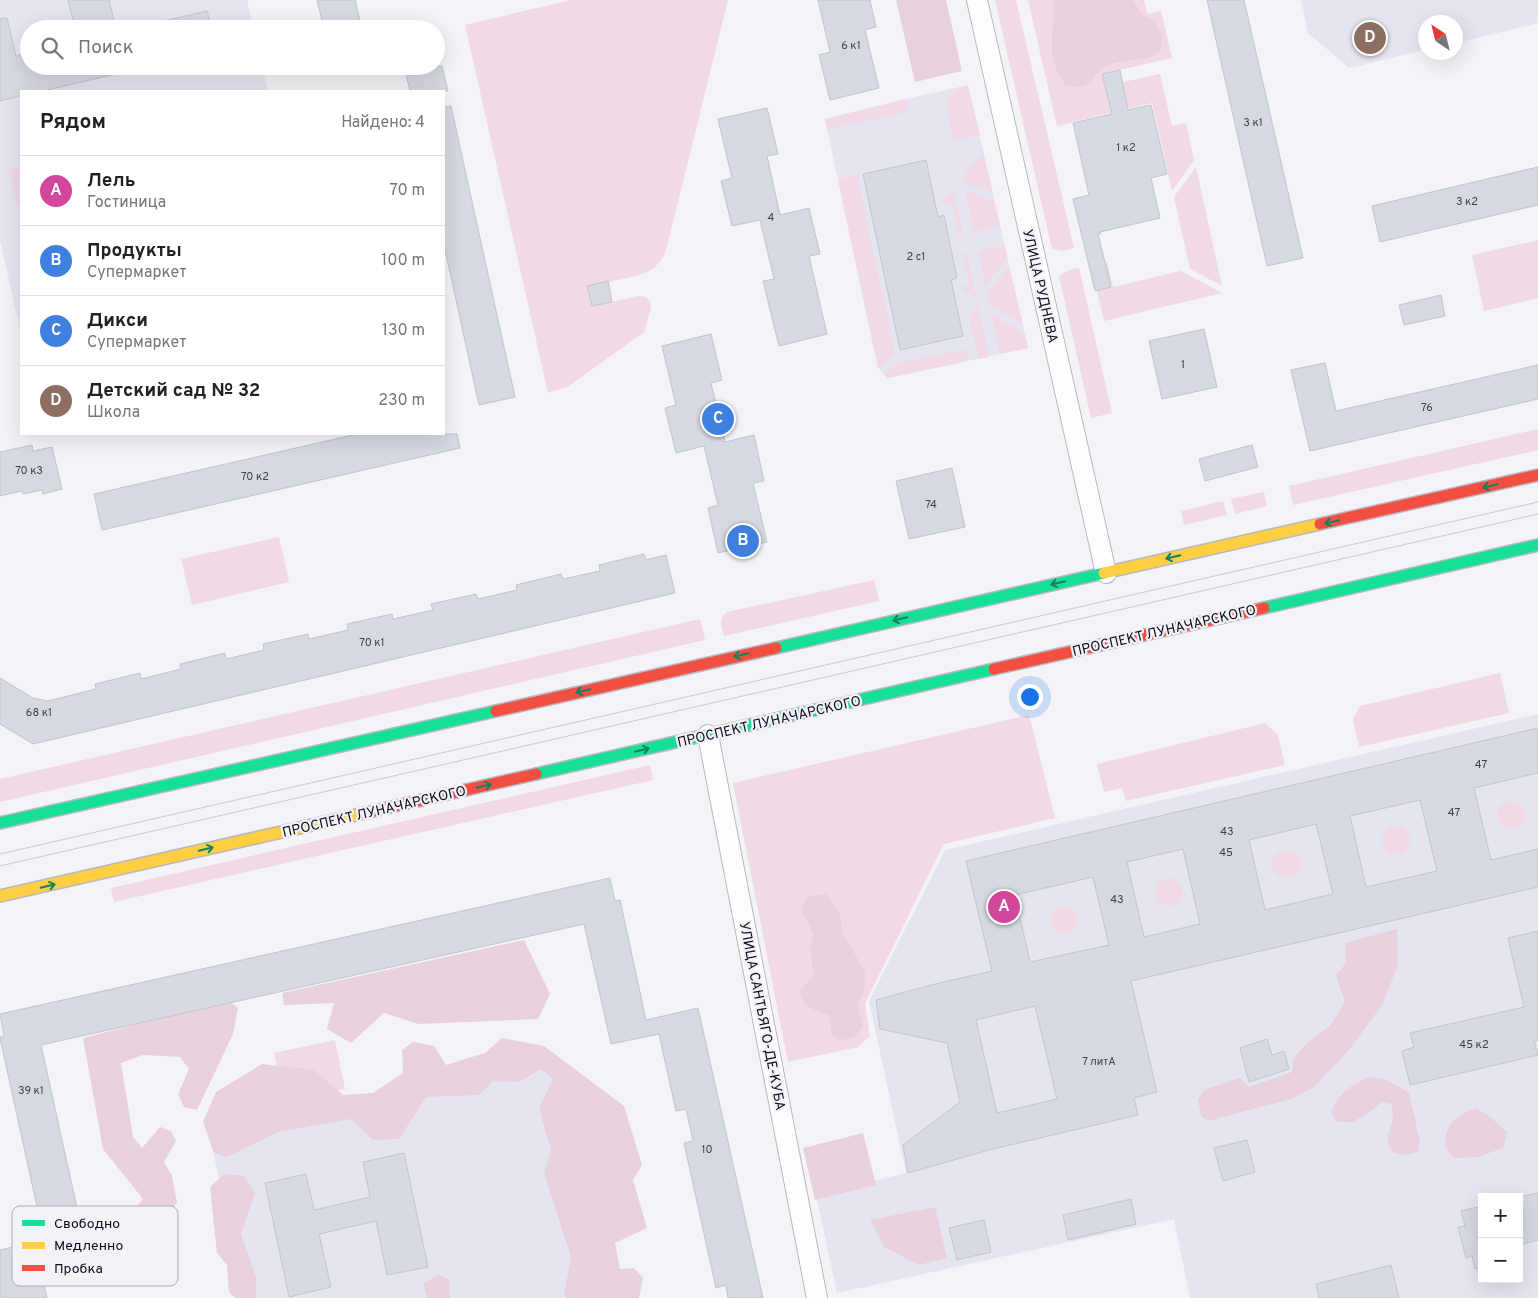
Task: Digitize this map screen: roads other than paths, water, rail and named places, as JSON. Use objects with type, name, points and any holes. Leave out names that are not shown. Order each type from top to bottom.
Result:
[{"type":"main road","points":[[0,823],[1538,475]]},
{"type":"main road","name":"ПРОСПЕКТ ЛУНАЧАРСКОГО","points":[[0,896],[1538,545]]},
{"type":"street","name":"УЛИЦА РУДНЕВА","points":[[977,0],[1106,572]]},
{"type":"street","name":"УЛИЦА САНТЬЯГО-ДЕ-КУБА","points":[[708,734],[817,1298]]},
{"type":"tram line","points":[[0,854],[1538,502]]},
{"type":"tram line","points":[[0,866],[1538,514]]},
{"type":"place","name":"Детский сад № 32","points":[[1370,38]]},
{"type":"place","name":"Дикси","points":[[718,419]]},
{"type":"place","name":"Продукты","points":[[743,541]]},
{"type":"place","name":"Лель","points":[[1004,907]]}]
